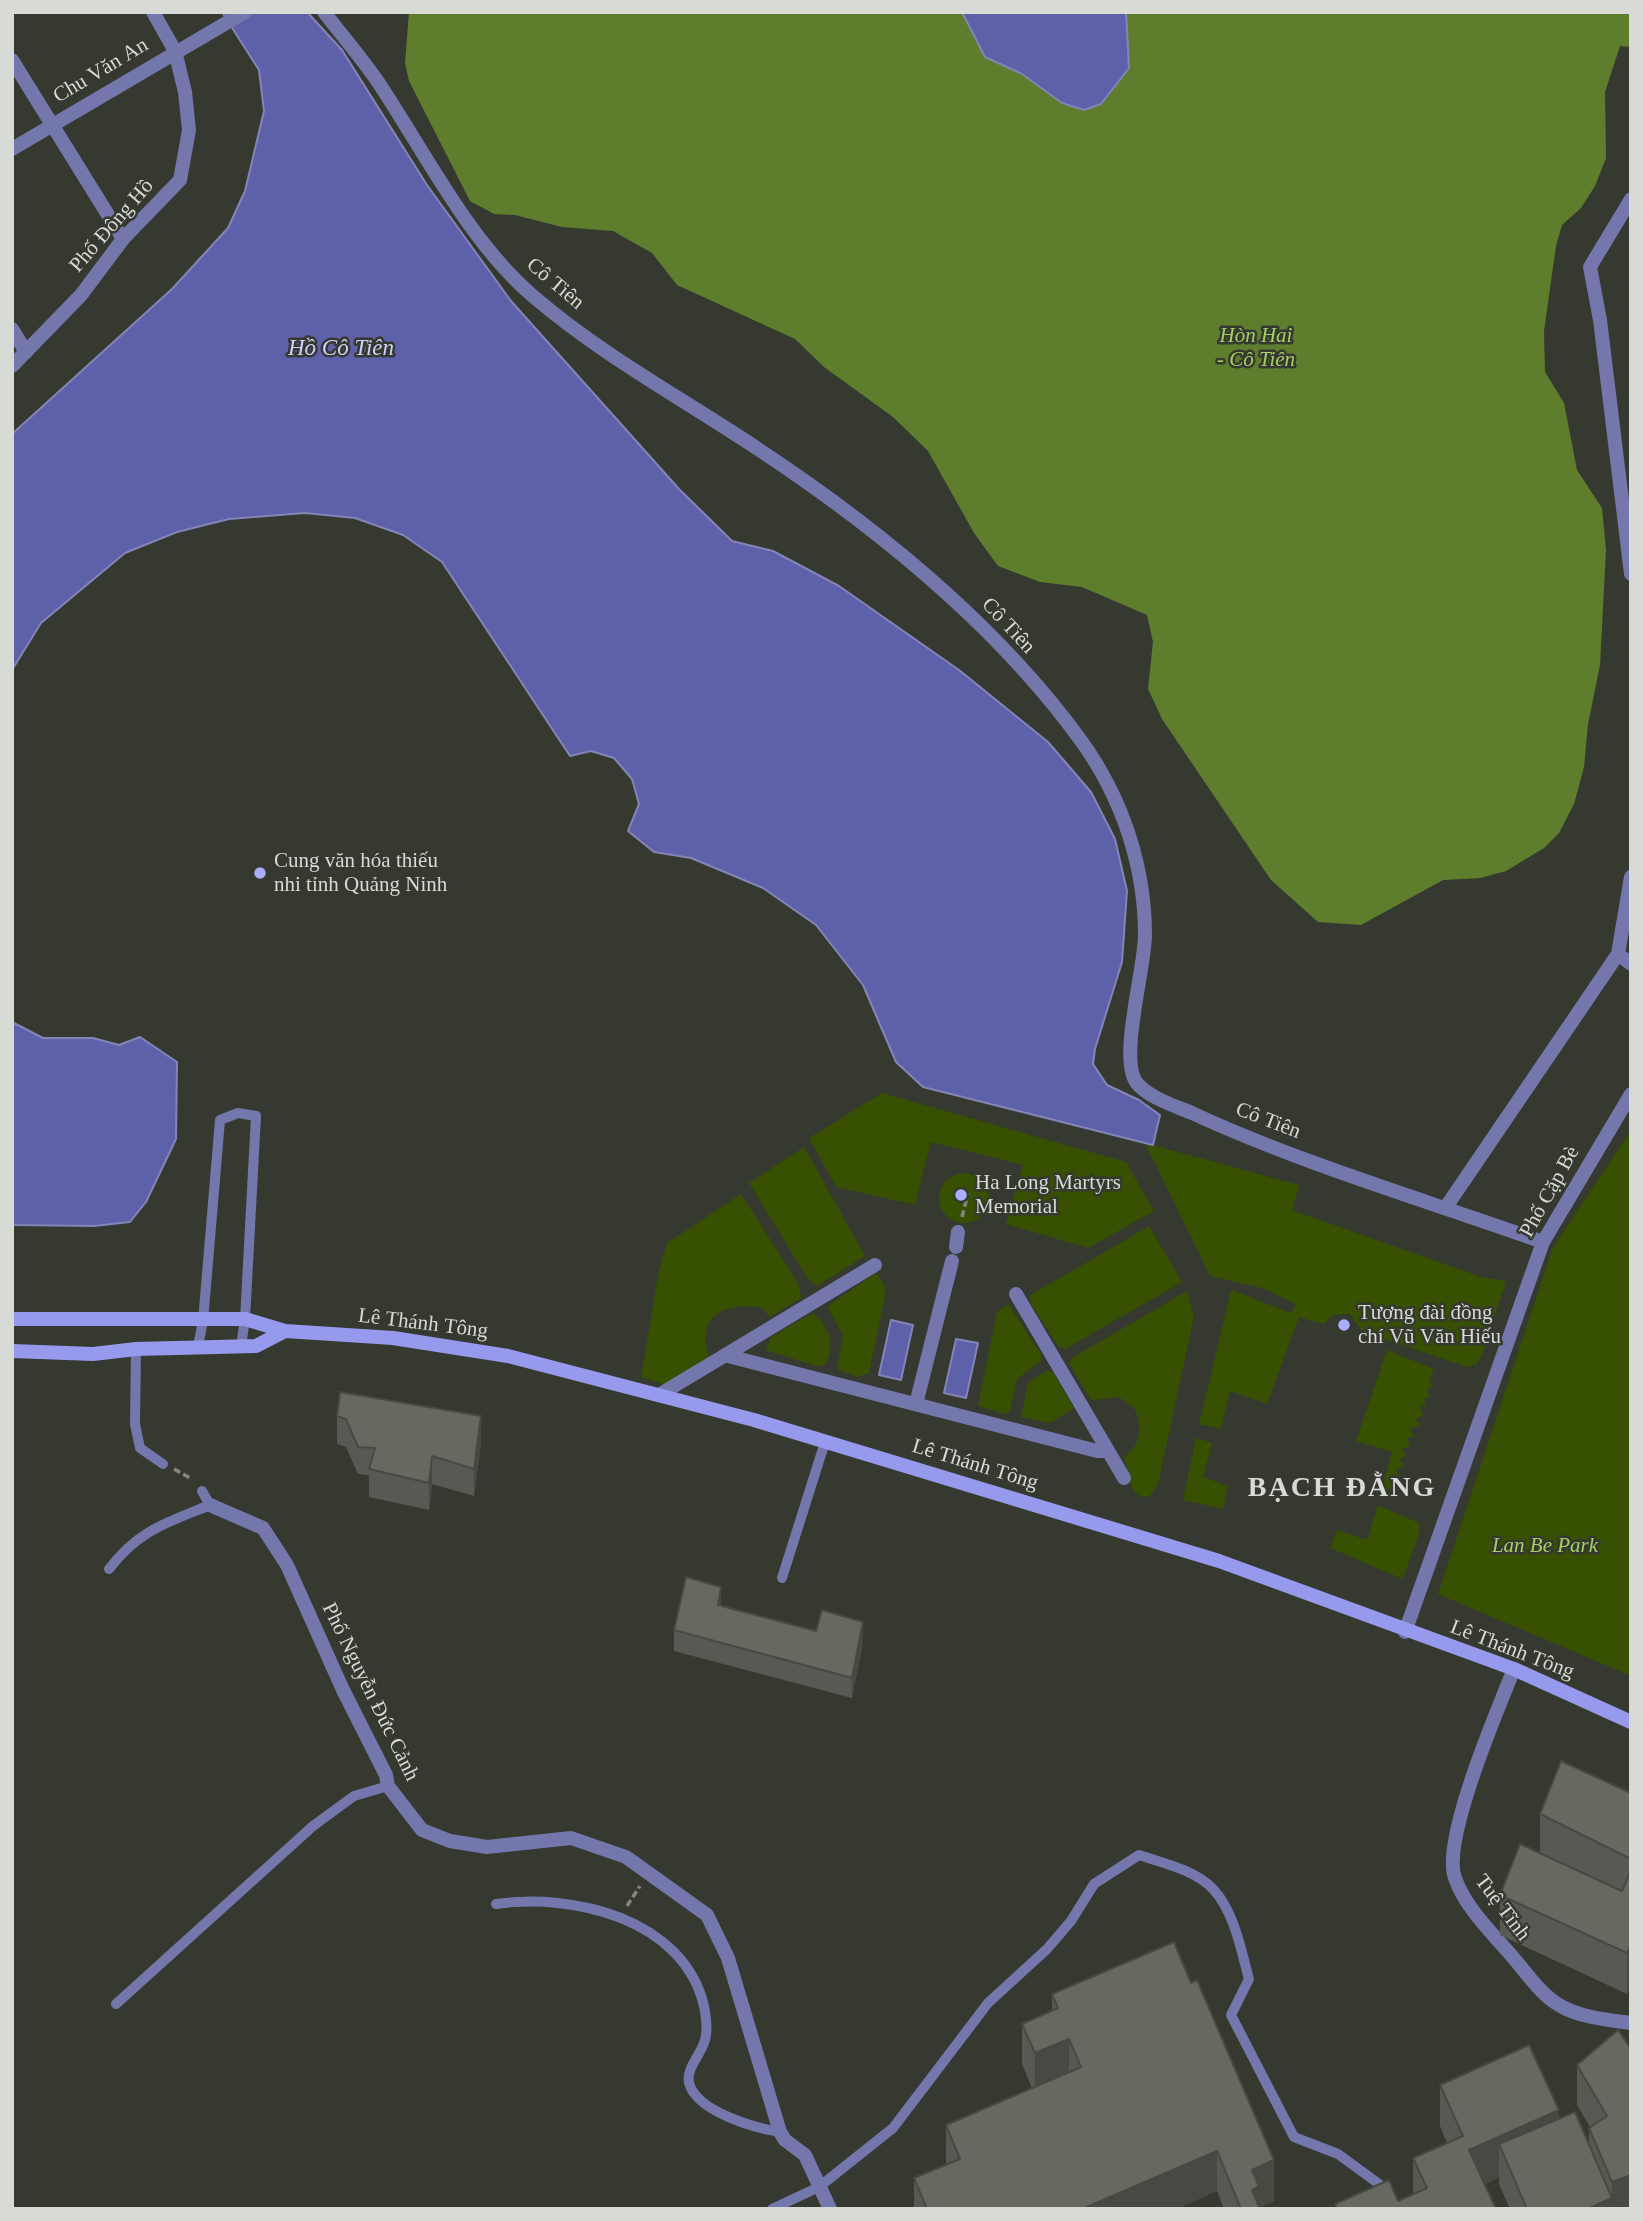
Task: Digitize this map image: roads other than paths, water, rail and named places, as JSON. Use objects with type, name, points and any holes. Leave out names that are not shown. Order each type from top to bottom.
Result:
[{"type":"main road","name":"Lê Thánh Tông","points":[[12,1319],[246,1319],[285,1331],[393,1338],[508,1356],[825,1441],[1219,1561],[1405,1632],[1514,1669],[1631,1722]]},
{"type":"main road","name":"Lê Thánh Tông","points":[[12,1351],[93,1354],[136,1349],[256,1346],[285,1331]]},
{"type":"street","name":"Phố Đông Hồ","points":[[12,366],[81,295],[123,239],[180,180],[189,130],[185,92],[175,51],[153,12]]},
{"type":"street","name":"Chu Văn An","points":[[12,149],[245,12]]},
{"type":"street","name":"Cô Tiên","points":[[324,12],[373,75],[436,173],[509,274],[598,346],[759,449],[943,587],[1083,743],[1126,823],[1141,881],[1145,935],[1142,974],[1130,1043],[1130,1069],[1137,1085],[1167,1102],[1229,1129],[1543,1242]]},
{"type":"street","points":[[12,60],[123,239]]},
{"type":"street","points":[[1631,199],[1590,267],[1600,320],[1631,574]]},
{"type":"street","points":[[12,329],[26,352]]},
{"type":"street","points":[[1446,1207],[1618,954],[1631,877]]},
{"type":"street","points":[[1618,954],[1631,964]]},
{"type":"street","name":"Phố Cặp Bè","points":[[1405,1632],[1543,1242],[1631,1094]]},
{"type":"street","points":[[916,1404],[955,1247]]},
{"type":"street","points":[[659,1395],[728,1356],[762,1332],[875,1265]]},
{"type":"street","points":[[1016,1294],[1124,1478]]},
{"type":"street","points":[[728,1356],[1097,1451],[1107,1451]]},
{"type":"street","name":"Phố Nguyễn Đức Cảnh","points":[[210,1505],[263,1528],[288,1565],[343,1690],[386,1775],[388,1786],[422,1830],[450,1841],[487,1847],[571,1838],[626,1857],[707,1915],[728,1958],[780,2132]]},
{"type":"street","name":"Tuệ Tĩnh","points":[[1514,1669],[1474,1770],[1455,1840],[1454,1876],[1475,1913],[1534,1982],[1559,2005],[1605,2020],[1631,2023]]},
{"type":"street","points":[[780,2132],[785,2140],[805,2155],[830,2209]]},
{"type":"lane","points":[[198,1346],[203,1321],[220,1120],[237,1113],[256,1116],[246,1319],[241,1346]]},
{"type":"lane","points":[[136,1349],[140,1448],[163,1464]]},
{"type":"lane","points":[[782,1578],[825,1441]]},
{"type":"lane","points":[[110,1569],[127,1546],[152,1529],[210,1505],[202,1491]]},
{"type":"lane","points":[[116,2004],[334,1808],[354,1796],[388,1786]]},
{"type":"lane","points":[[772,2209],[819,2187],[893,2128],[988,2003],[1047,1949],[1071,1921],[1094,1884],[1139,1855],[1180,1868],[1213,1888],[1233,1924],[1249,1979],[1231,2015],[1294,2137],[1338,2154],[1379,2185]]},
{"type":"lane","points":[[496,1904],[559,1901],[592,1907],[619,1918],[664,1945],[689,1972],[704,2006],[706,2034],[689,2074],[689,2083],[707,2104],[746,2125],[780,2132]]},
{"type":"water","name":"Hồ Cô Tiên","points":[[222,12],[307,12],[342,50],[427,185],[511,301],[679,489],[732,541],[773,551],[839,586],[959,670],[1048,742],[1091,792],[1115,839],[1127,891],[1122,962],[1095,1049],[1093,1064],[1107,1085],[1139,1100],[1160,1115],[1153,1145],[923,1087],[896,1062],[863,985],[816,925],[763,888],[691,858],[654,852],[628,831],[639,804],[632,779],[614,758],[591,751],[570,756],[442,562],[403,535],[355,518],[305,513],[229,519],[177,532],[125,553],[41,623],[12,670],[12,434],[172,289],[228,228],[245,191],[264,111],[259,70]]},
{"type":"water","points":[[962,12],[1126,12],[1129,68],[1101,104],[1084,110],[1062,103],[1022,74],[985,57]]},
{"type":"water","points":[[12,1022],[43,1038],[93,1038],[119,1045],[140,1037],[177,1062],[176,1139],[146,1202],[130,1222],[94,1226],[12,1225]]},
{"type":"water","points":[[891,1320],[913,1325],[901,1380],[879,1375]]},
{"type":"water","points":[[956,1339],[978,1343],[966,1398],[944,1393]]},
{"type":"place","name":"Cung văn hóa thiếu nhi tỉnh Quảng Ninh","points":[[260,873]]},
{"type":"place","name":"Ha Long Martyrs Memorial","points":[[961,1195]]},
{"type":"place","name":"Tượng đài đồng chí Vũ Văn Hiếu","points":[[1344,1325]]},
{"type":"district","name":"BẠCH ĐẰNG","points":[[1342,1489]]},
{"type":"park label","name":"Hòn Hai - Cô Tiên","points":[[1256,348]]},
{"type":"park label","name":"Lan Be Park","points":[[1545,1546]]}]
